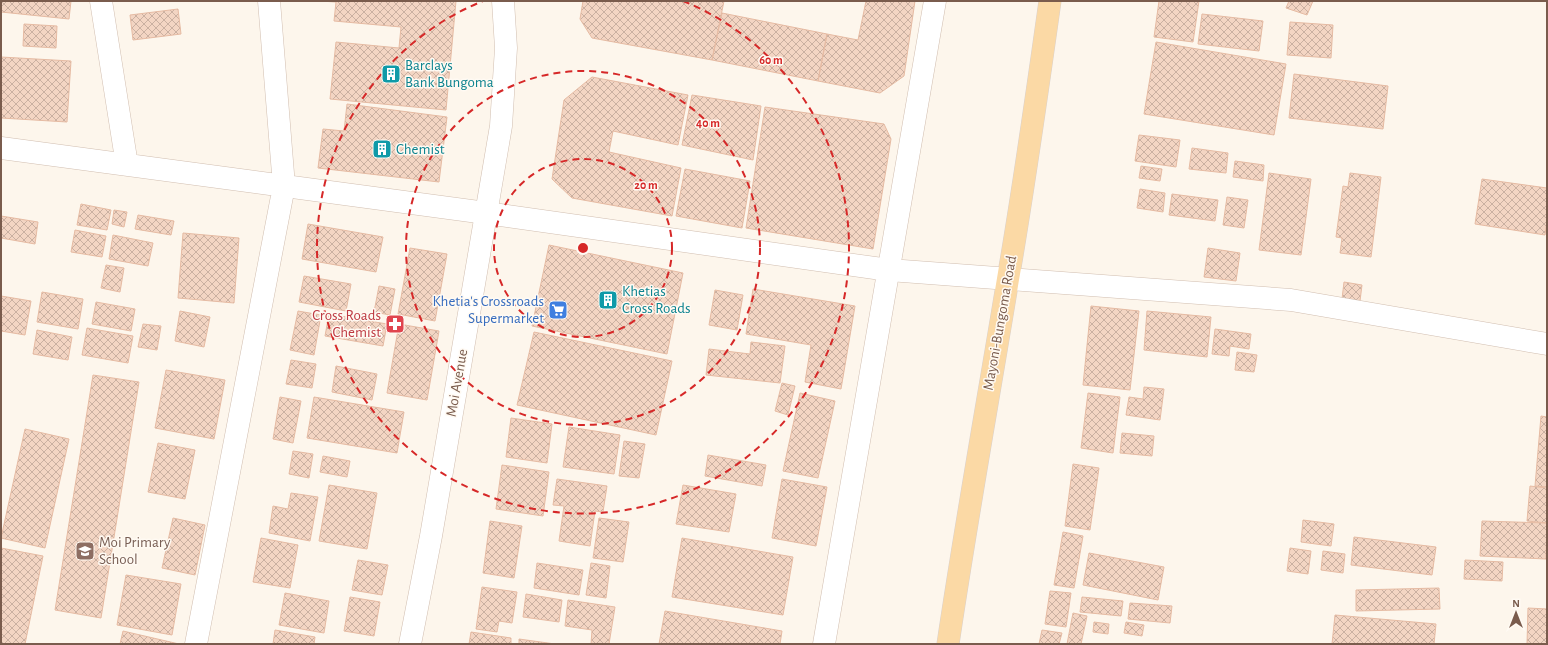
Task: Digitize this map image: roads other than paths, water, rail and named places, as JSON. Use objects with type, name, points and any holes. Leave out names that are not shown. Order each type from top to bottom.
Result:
[{"type":"main road","name":"Mayoni-Bungoma Road","points":[[948,644],[968,511],[1032,129],[1050,1]]},
{"type":"street","points":[[101,1],[127,165]]},
{"type":"street","points":[[196,644],[284,186],[269,1]]},
{"type":"street","name":"Moi Avenue","points":[[410,644],[501,126],[506,48],[503,1]]},
{"type":"street","points":[[824,644],[935,1]]},
{"type":"street","points":[[1,148],[486,213],[889,270],[1291,300],[1547,344]]},
{"type":"place","name":"Barclays Bank Bungoma","points":[[391,74]]},
{"type":"place","name":"Chemist","points":[[382,149]]},
{"type":"place","name":"Khetias Cross Roads","points":[[608,300]]},
{"type":"place","name":"Khetia's Crossroads Supermarket","points":[[558,310]]},
{"type":"place","name":"Cross Roads Chemist","points":[[395,324]]},
{"type":"place","name":"Moi Primary School","points":[[85,551]]}]
